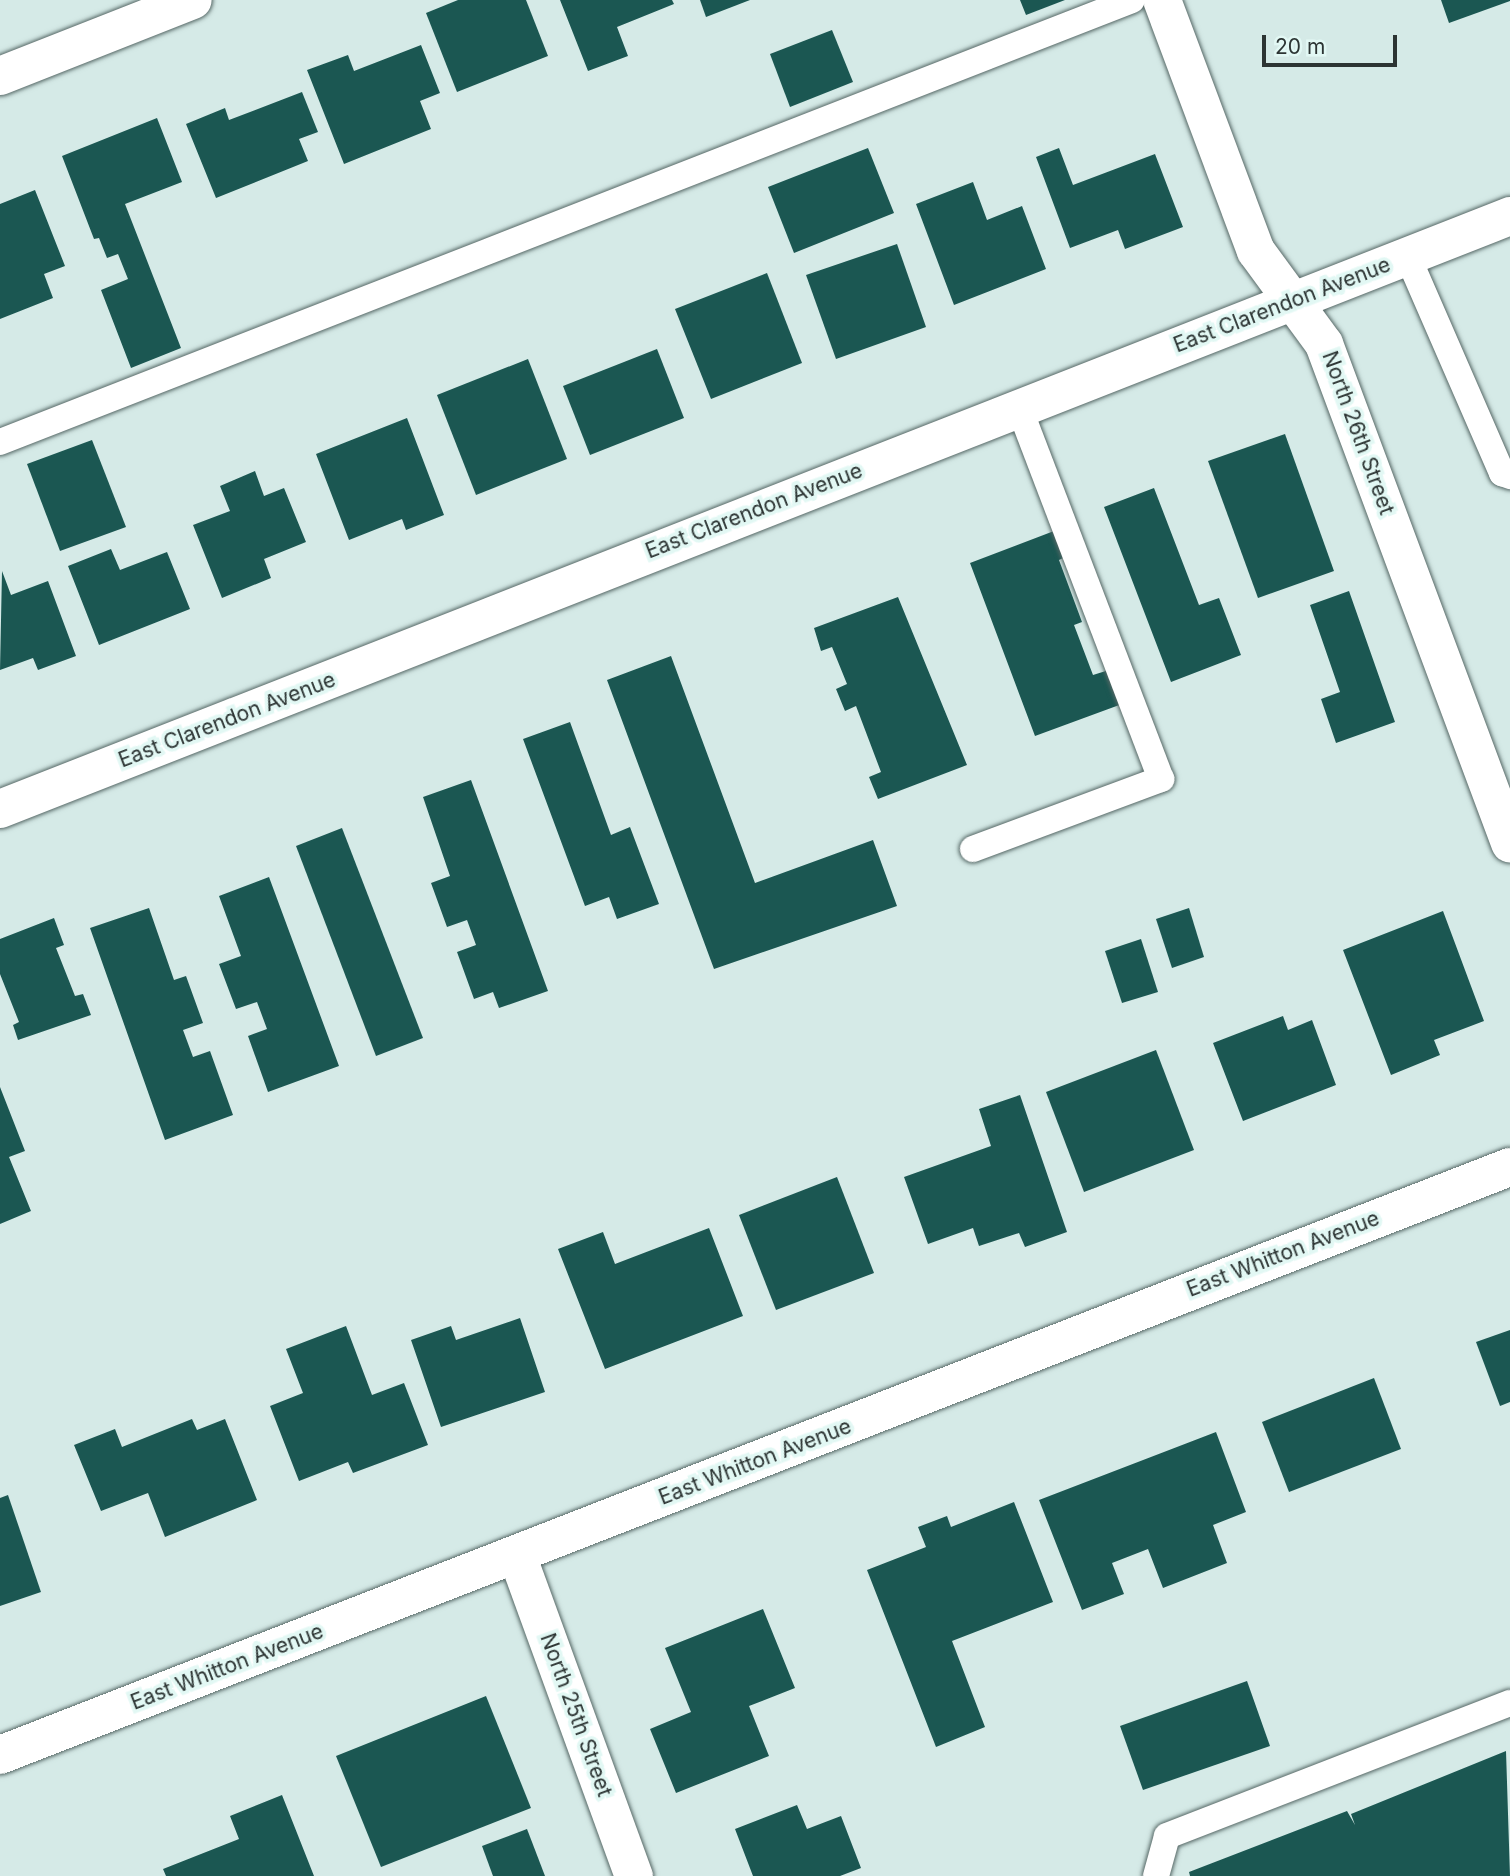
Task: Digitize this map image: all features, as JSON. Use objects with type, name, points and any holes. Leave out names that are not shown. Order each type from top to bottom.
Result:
[{"type":"street","points":[[0,76],[193,0]]},
{"type":"street","name":"North 26th Street","points":[[1161,0],[1256,251],[1294,299],[1324,344],[1501,791],[1510,844]]},
{"type":"street","name":"East Clarendon Avenue","points":[[0,809],[1510,216]]},
{"type":"street","name":"East Whitton Avenue","points":[[0,1755],[1510,1167]]},
{"type":"street","name":"North 25th Street","points":[[517,1555],[634,1876]]},
{"type":"lane","points":[[0,442],[1132,0]]},
{"type":"lane","points":[[1408,257],[1502,473],[1510,476]]},
{"type":"lane","points":[[973,849],[1161,779],[1020,409]]},
{"type":"lane","points":[[1156,1876],[1167,1836],[1510,1703]]},
{"type":"building","points":[[458,0],[526,0],[548,56],[457,92],[426,13]]},
{"type":"building","points":[[560,0],[672,0],[674,4],[617,27],[628,56],[588,71]]},
{"type":"building","points":[[700,0],[750,0],[706,17]]},
{"type":"building","points":[[1020,0],[1065,0],[1026,15]]},
{"type":"building","points":[[1441,0],[1510,0],[1510,1],[1449,23]]},
{"type":"building","points":[[832,30],[853,82],[790,107],[770,54]]},
{"type":"building","points":[[421,45],[440,93],[420,101],[431,129],[344,164],[307,70],[348,55],[354,71]]},
{"type":"building","points":[[302,92],[318,132],[299,139],[308,161],[216,198],[186,124],[225,108],[229,120]]},
{"type":"building","points":[[157,118],[182,182],[125,204],[181,348],[131,368],[101,290],[128,279],[118,254],[107,258],[99,238],[94,239],[62,156]]},
{"type":"building","points":[[868,148],[894,213],[794,253],[768,187]]},
{"type":"building","points":[[1059,148],[1073,185],[1155,154],[1183,227],[1125,249],[1118,230],[1070,248],[1036,157]]},
{"type":"building","points":[[973,182],[987,220],[1022,206],[1046,269],[954,305],[916,204]]},
{"type":"building","points":[[35,190],[65,266],[44,274],[53,298],[0,319],[0,204]]},
{"type":"building","points":[[897,244],[926,327],[836,359],[806,275]]},
{"type":"building","points":[[767,273],[802,363],[711,399],[675,309]]},
{"type":"building","points":[[657,349],[684,418],[590,455],[563,386]]},
{"type":"building","points":[[528,359],[567,459],[476,495],[437,395]]},
{"type":"building","points":[[407,418],[444,515],[406,530],[402,519],[349,540],[316,454]]},
{"type":"building","points":[[1285,434],[1334,571],[1258,598],[1208,461]]},
{"type":"building","points":[[92,440],[126,527],[60,551],[27,464]]},
{"type":"building","points":[[255,471],[264,496],[284,488],[306,542],[264,559],[271,578],[222,598],[193,525],[230,511],[220,486]]},
{"type":"building","points":[[1154,488],[1199,605],[1219,598],[1241,655],[1171,682],[1104,507]]},
{"type":"building","points":[[1054,531],[1063,558],[1059,560],[1082,622],[1074,625],[1093,675],[1109,670],[1122,704],[1035,736],[970,563]]},
{"type":"building","points":[[111,549],[120,570],[167,552],[190,609],[99,645],[68,566]]},
{"type":"building","points":[[2,571],[11,595],[48,581],[76,656],[38,670],[33,658],[0,670]]},
{"type":"building","points":[[1349,591],[1395,722],[1336,743],[1321,699],[1340,692],[1310,605]]},
{"type":"building","points":[[898,597],[967,765],[878,799],[869,777],[881,772],[856,706],[845,711],[836,689],[847,684],[832,647],[821,651],[814,628]]},
{"type":"building","points":[[671,656],[755,883],[873,840],[897,906],[714,969],[607,680]]},
{"type":"building","points":[[570,722],[611,835],[630,827],[659,904],[617,919],[609,897],[585,906],[523,739]]},
{"type":"building","points":[[471,780],[548,991],[499,1008],[493,992],[474,999],[457,952],[476,945],[467,920],[447,927],[431,883],[450,876],[423,797]]},
{"type":"building","points":[[342,828],[423,1038],[376,1056],[296,846]]},
{"type":"building","points":[[269,877],[339,1066],[268,1092],[248,1036],[267,1029],[257,1002],[236,1009],[219,964],[241,956],[219,896]]},
{"type":"building","points":[[149,908],[174,980],[186,976],[203,1023],[183,1030],[193,1057],[210,1051],[233,1115],[165,1140],[90,928]]},
{"type":"building","points":[[1189,908],[1204,957],[1172,968],[1156,919]]},
{"type":"building","points":[[1443,911],[1484,1021],[1434,1040],[1440,1055],[1391,1075],[1343,950]]},
{"type":"building","points":[[54,918],[64,945],[56,948],[75,996],[83,994],[91,1015],[18,1040],[13,1025],[19,1022],[0,974],[0,939]]},
{"type":"building","points":[[1141,939],[1158,992],[1122,1003],[1105,951]]},
{"type":"building","points":[[1283,1016],[1288,1030],[1312,1020],[1336,1085],[1243,1121],[1213,1043]]},
{"type":"building","points":[[1156,1050],[1194,1150],[1084,1192],[1046,1092]]},
{"type":"building","points":[[0,1087],[25,1151],[9,1157],[31,1211],[0,1224]]},
{"type":"building","points":[[1020,1095],[1067,1232],[1025,1247],[1019,1233],[979,1246],[973,1228],[928,1244],[904,1177],[991,1146],[979,1109]]},
{"type":"building","points":[[837,1177],[874,1273],[776,1310],[739,1215]]},
{"type":"building","points":[[709,1228],[743,1316],[605,1369],[558,1249],[603,1232],[615,1264]]},
{"type":"building","points":[[520,1318],[545,1392],[441,1427],[411,1340],[451,1326],[456,1340]]},
{"type":"building","points":[[346,1326],[372,1395],[404,1383],[428,1445],[353,1473],[348,1462],[299,1481],[270,1406],[303,1393],[286,1349]]},
{"type":"building","points":[[1510,1330],[1510,1402],[1500,1406],[1476,1342]]},
{"type":"building","points":[[1374,1378],[1401,1449],[1289,1492],[1262,1422]]},
{"type":"building","points":[[192,1419],[197,1430],[225,1419],[257,1500],[165,1537],[148,1493],[101,1511],[74,1445],[115,1429],[122,1447]]},
{"type":"building","points":[[1216,1432],[1246,1512],[1213,1525],[1227,1563],[1163,1588],[1148,1549],[1112,1563],[1124,1594],[1082,1610],[1039,1500]]},
{"type":"building","points":[[8,1495],[41,1592],[0,1606],[0,1498]]},
{"type":"building","points":[[1014,1502],[1053,1602],[952,1641],[985,1727],[936,1747],[867,1570],[926,1547],[918,1527],[947,1516],[951,1527]]},
{"type":"building","points":[[763,1609],[795,1688],[749,1706],[769,1756],[676,1793],[650,1729],[691,1712],[665,1648]]},
{"type":"building","points":[[1247,1681],[1270,1746],[1143,1790],[1120,1726]]},
{"type":"building","points":[[486,1696],[531,1808],[381,1867],[336,1756]]},
{"type":"building","points":[[1506,1751],[1510,1876],[1190,1876],[1189,1872],[1347,1811],[1355,1825],[1351,1814]]},
{"type":"building","points":[[282,1795],[314,1876],[166,1876],[163,1869],[239,1839],[230,1816]]},
{"type":"building","points":[[797,1805],[807,1829],[841,1816],[861,1868],[840,1876],[753,1876],[735,1829]]},
{"type":"building","points":[[527,1829],[545,1876],[493,1876],[482,1846]]}]
